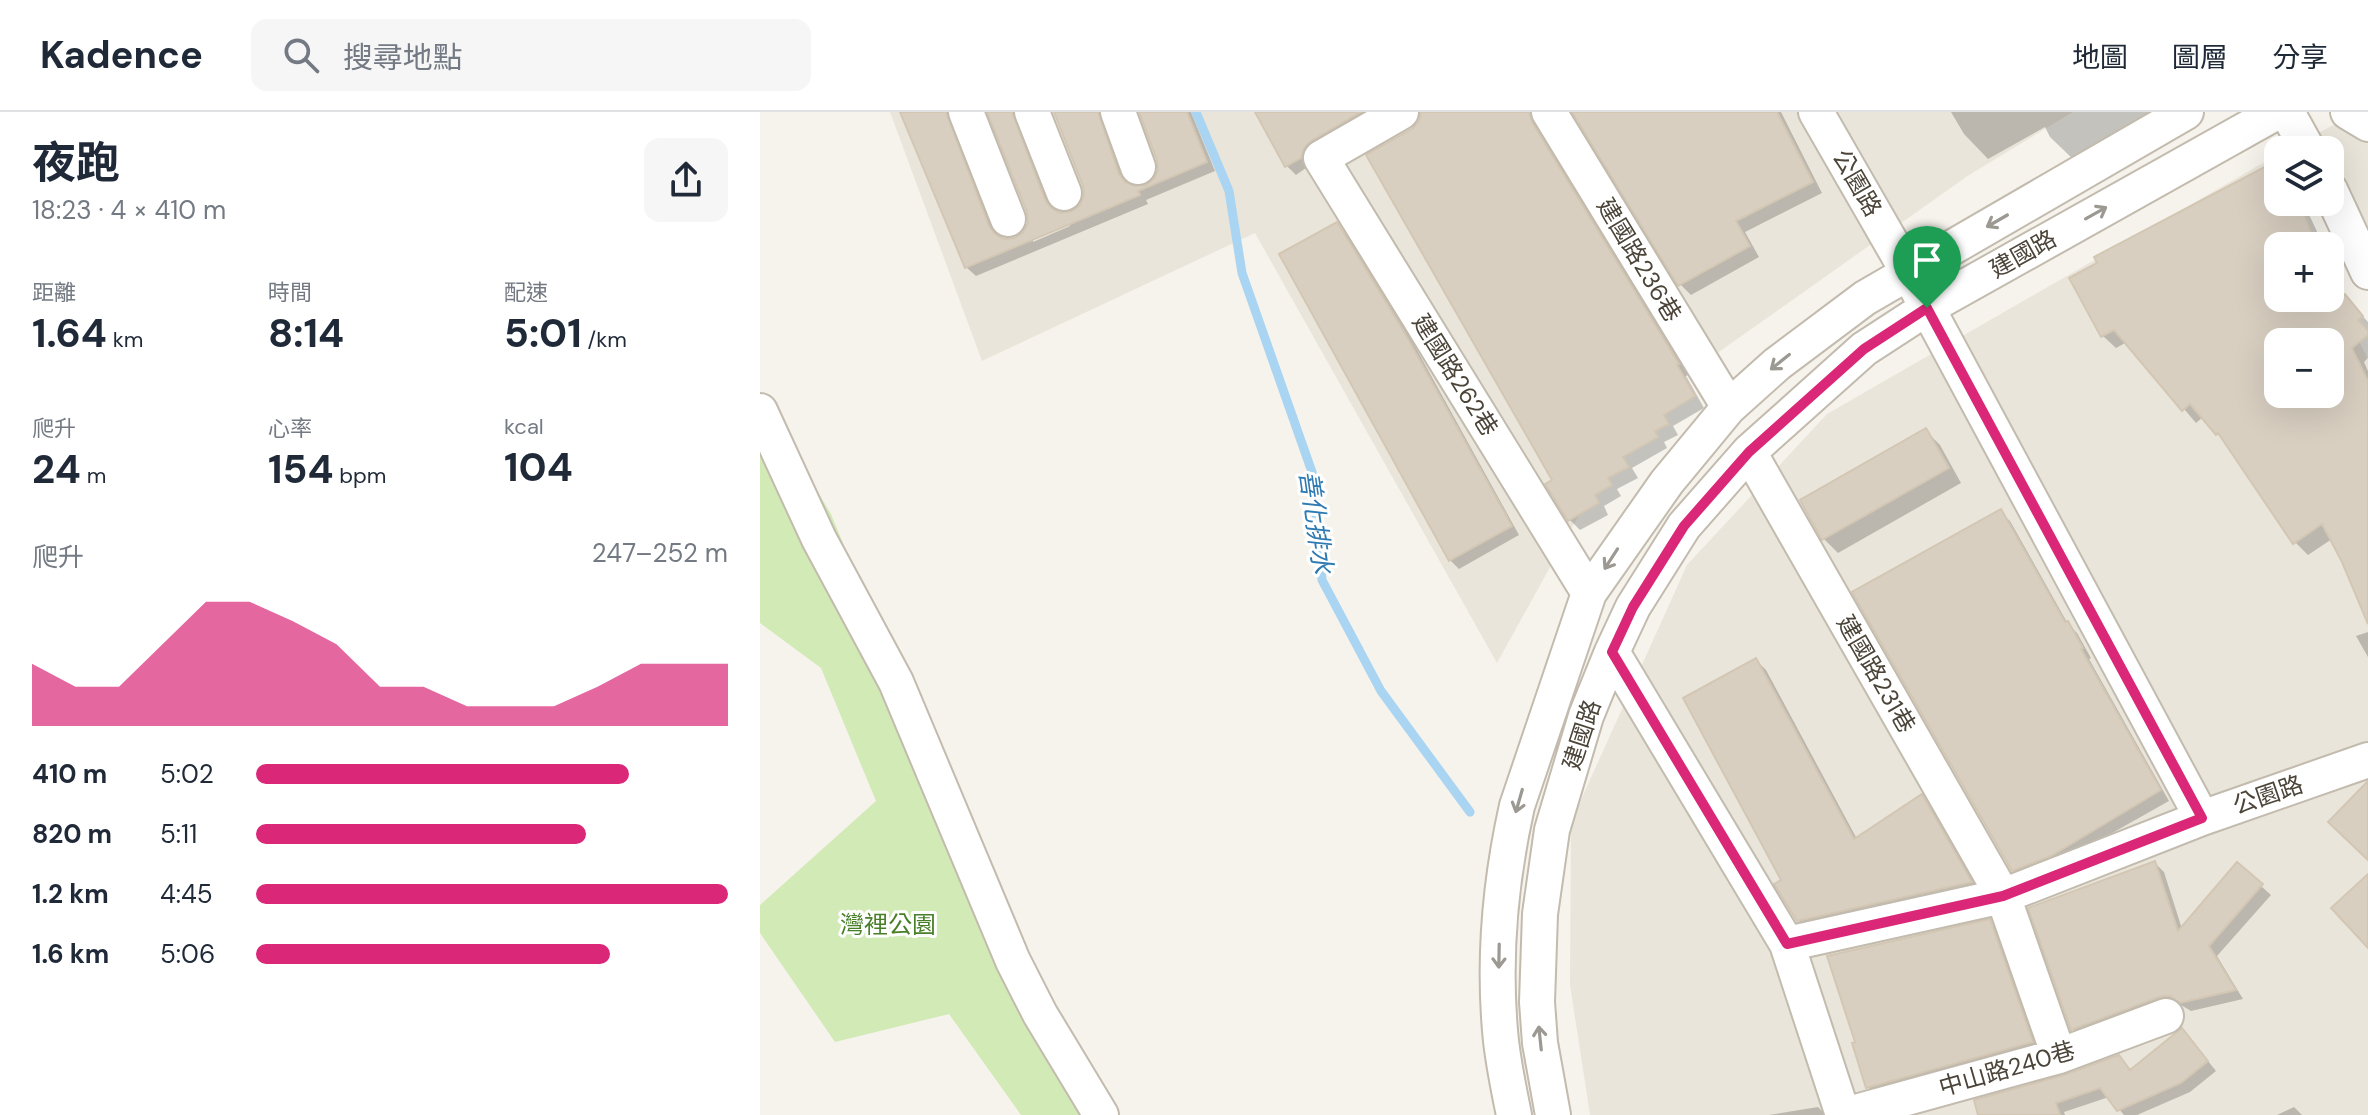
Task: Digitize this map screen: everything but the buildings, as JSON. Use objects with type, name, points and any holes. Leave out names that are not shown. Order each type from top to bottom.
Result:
[{"type":"street","points":[[966,112],[1008,219]]},
{"type":"street","points":[[1032,112],[1064,193]]},
{"type":"street","points":[[1118,112],[1138,167]]},
{"type":"street","name":"建國路262巷","points":[[1401,112],[1321,158],[1589,593]]},
{"type":"street","name":"建國路236巷","points":[[1549,112],[1729,407]]},
{"type":"street","name":"公園路","points":[[1816,112],[1908,272],[2202,818],[2368,760]]},
{"type":"street","name":"建國路","points":[[1514,1115],[1501,1042],[1499,957],[1504,879],[1517,806],[1589,593],[1667,482],[1729,407],[1777,364],[1852,307],[1908,272],[2186,112]]},
{"type":"street","name":"建國路","points":[[1553,1115],[1540,1043],[1537,1002],[1540,914],[1552,830],[1586,716],[1612,652],[1633,607],[1684,526],[1749,452],[1864,349],[1927,308],[2277,112]]},
{"type":"street","points":[[2287,112],[2300,136]]},
{"type":"street","points":[[2348,112],[2368,124]]},
{"type":"street","points":[[2342,216],[2368,272]]},
{"type":"street","points":[[760,411],[819,539],[896,682],[1020,974],[1040,1014],[1101,1115]]},
{"type":"street","name":"建國路231巷","points":[[1749,452],[2003,896],[2059,1056]]},
{"type":"street","points":[[1612,652],[1787,944],[1844,1115]]},
{"type":"street","points":[[1787,944],[2003,896],[2202,818]]},
{"type":"street","name":"中山路240巷","points":[[1844,1115],[2059,1056],[2166,1016]]},
{"type":"shaded area","points":[[890,112],[2073,112],[1969,175],[1637,410],[1497,663],[1255,233],[982,361]]},
{"type":"shaded area","points":[[2357,112],[2368,112],[2368,272],[2338,216],[2344,216],[2344,136],[2313,136]]},
{"type":"shaded area","points":[[2264,162],[2264,216],[2278,216],[2278,232],[2264,232],[2264,312],[2344,312],[2368,359],[2368,1115],[1590,1115],[1570,985],[1571,822],[1687,565],[1827,414]]},
{"type":"green space","name":"灣裡公園","points":[[760,396],[831,514],[975,866],[1103,1115],[1021,1115],[949,1014],[835,1042],[760,933],[760,905],[876,801],[821,668],[760,623]]},
{"type":"waterway","name":"善化排水","points":[[1196,112],[1229,191],[1242,273],[1312,472],[1322,580],[1381,691],[1470,812]]},
{"type":"route","points":[[1927,308],[2202,818],[2003,896],[1787,944],[1612,652],[1633,607],[1684,526],[1749,452],[1792,410],[1864,349],[1927,308]]}]
